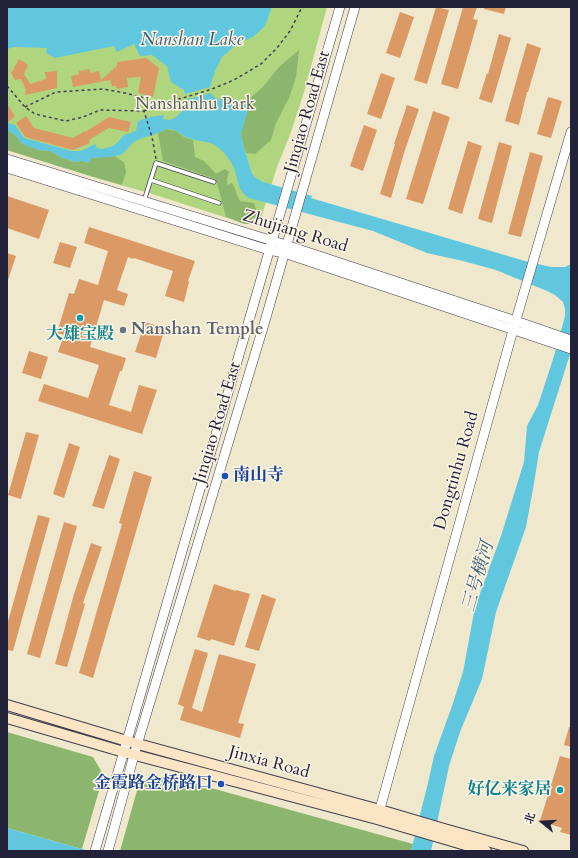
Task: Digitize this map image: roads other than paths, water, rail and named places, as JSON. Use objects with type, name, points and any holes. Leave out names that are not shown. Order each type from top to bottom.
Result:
[{"type":"main road","name":"Jinxia Road","points":[[7,705],[378,814],[442,834],[486,851]]},
{"type":"main road","name":"Jinxia Road","points":[[7,718],[134,755],[378,814]]},
{"type":"main road","name":"Jinxia Road","points":[[442,834],[523,851]]},
{"type":"street","name":"Jinqiao Road East","points":[[96,851],[340,7]]},
{"type":"street","name":"Jinqiao Road East","points":[[108,851],[134,755],[265,321],[355,7]]},
{"type":"street","name":"Dongtinhu Road","points":[[378,814],[513,330],[571,132]]},
{"type":"street","name":"Zhujiang Road","points":[[7,159],[270,246]]},
{"type":"street","name":"Zhujiang Road","points":[[7,168],[142,210],[285,249],[516,320],[554,338],[571,349]]},
{"type":"street","name":"Zhujiang Road","points":[[285,249],[513,330],[571,340]]},
{"type":"lane","points":[[142,210],[156,163],[214,182]]},
{"type":"lane","points":[[151,180],[219,203]]},
{"type":"water","name":"Nanshan Lake","points":[[7,7],[271,7],[271,10],[265,26],[253,37],[237,44],[222,57],[215,71],[210,87],[185,94],[184,90],[171,82],[167,66],[152,55],[140,56],[134,44],[117,52],[114,46],[55,58],[46,53],[47,48],[14,47],[7,49]]},
{"type":"water","points":[[211,93],[219,100],[225,97],[245,102],[247,112],[241,133],[243,145],[252,174],[263,182],[312,196],[311,198],[525,261],[551,267],[565,267],[571,264],[571,351],[539,452],[526,527],[496,612],[482,679],[460,732],[449,766],[431,851],[411,851],[434,756],[463,672],[475,607],[501,536],[524,462],[527,426],[538,405],[554,356],[565,316],[563,302],[555,295],[547,291],[496,270],[427,253],[373,231],[249,198],[240,188],[231,162],[218,147],[212,143],[189,138],[170,129],[166,129],[135,141],[122,154],[111,157],[91,158],[89,163],[82,161],[75,162],[50,151],[39,150],[27,146],[7,130],[7,123],[15,125],[24,138],[72,151],[81,151],[95,144],[97,148],[103,149],[113,146],[124,135],[136,131],[138,121],[164,115],[163,119],[170,120],[185,109],[188,99]]},
{"type":"water","points":[[7,828],[82,849],[89,851],[7,851]]},
{"type":"place","name":"大雄宝殿","points":[[80,318]]},
{"type":"place","name":"Nanshan Temple","points":[[123,330]]},
{"type":"place","name":"南山寺","points":[[225,476]]},
{"type":"place","name":"金霞路金桥路口","points":[[221,784]]},
{"type":"place","name":"好亿来家居","points":[[560,790]]},
{"type":"park label","name":"Nanshanhu Park","points":[[195,105]]},
{"type":"water label","name":"三号横河","points":[[479,577]]}]
